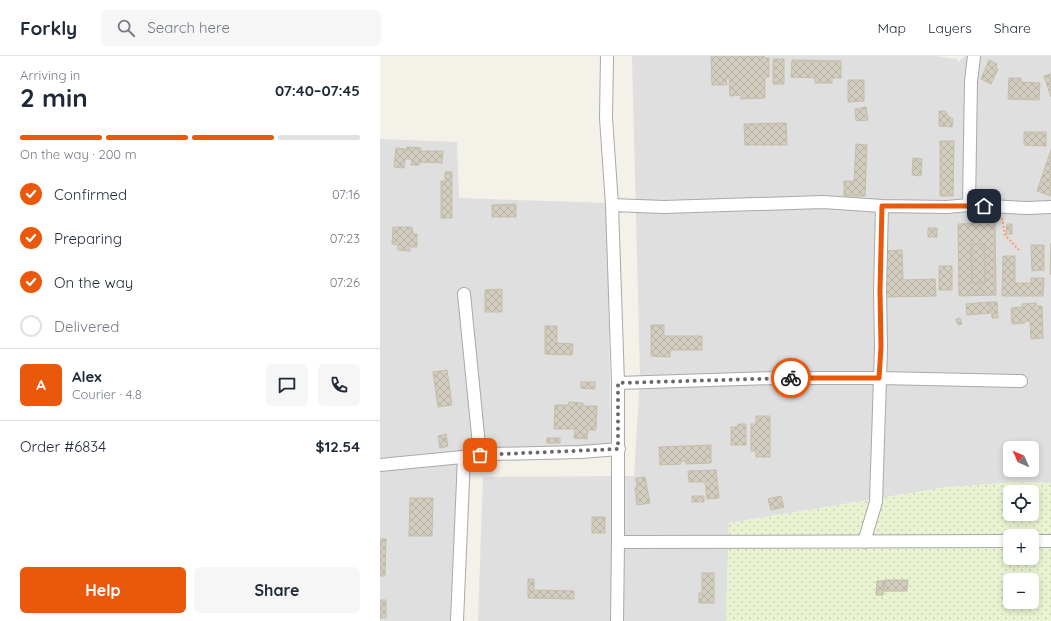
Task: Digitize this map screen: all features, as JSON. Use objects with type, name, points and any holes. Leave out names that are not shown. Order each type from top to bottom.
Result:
[{"type":"street","points":[[607,56],[606,118],[612,205],[618,383],[617,621]]},
{"type":"street","points":[[969,205],[971,81],[974,56]]},
{"type":"street","points":[[612,205],[672,207],[823,202],[882,206],[946,207],[969,205],[999,207],[1051,207]]},
{"type":"street","points":[[864,542],[876,502],[881,347],[880,291],[882,206]]},
{"type":"street","points":[[464,294],[480,455]]},
{"type":"street","points":[[618,383],[775,378],[879,378],[1021,381]]},
{"type":"street","points":[[380,465],[480,455],[618,449]]},
{"type":"street","points":[[456,621],[464,457]]},
{"type":"street","points":[[618,542],[1003,541]]},
{"type":"street","points":[[1039,541],[1051,541]]},
{"type":"path","points":[[999,207],[1005,235],[1019,250]]},
{"type":"shaded area","points":[[632,56],[935,56],[958,59],[957,63],[965,56],[1051,56],[1051,483],[1019,482],[947,487],[729,523],[726,621],[478,621],[483,477],[634,476],[640,377]]},
{"type":"shaded area","points":[[380,139],[457,142],[459,198],[607,203],[611,449],[463,451],[452,621],[380,621]]},
{"type":"green space","points":[[1019,482],[1051,483],[1051,621],[726,621],[729,523],[947,487]]},
{"type":"building","points":[[711,56],[764,56],[764,58],[769,58],[769,77],[765,77],[765,98],[741,99],[741,95],[730,96],[729,77],[726,78],[727,85],[712,85]]},
{"type":"building","points":[[773,59],[784,59],[784,84],[773,84]]},
{"type":"building","points":[[792,60],[841,61],[841,78],[832,78],[832,83],[815,83],[815,78],[791,77]]},
{"type":"building","points":[[989,60],[997,64],[996,68],[998,69],[991,84],[981,79]]},
{"type":"building","points":[[1051,74],[1051,97],[1044,76]]},
{"type":"building","points":[[1009,78],[1021,78],[1021,82],[1040,83],[1039,100],[1008,99]]},
{"type":"building","points":[[848,80],[864,80],[864,101],[848,102]]},
{"type":"building","points":[[866,107],[868,120],[856,121],[855,109]]},
{"type":"building","points":[[939,111],[945,111],[948,116],[953,119],[952,127],[939,126]]},
{"type":"building","points":[[786,123],[787,145],[745,145],[744,124]]},
{"type":"building","points":[[1024,132],[1046,132],[1046,146],[1024,145]]},
{"type":"building","points":[[940,141],[954,141],[953,196],[940,196]]},
{"type":"building","points":[[856,144],[867,145],[865,196],[844,196],[844,181],[854,181]]},
{"type":"building","points":[[407,147],[421,148],[421,151],[443,151],[442,163],[420,162],[419,165],[411,165],[412,159],[405,159],[404,168],[394,167],[396,148],[407,149]]},
{"type":"building","points":[[1051,150],[1051,196],[1037,191]]},
{"type":"building","points":[[913,158],[922,159],[921,176],[912,175]]},
{"type":"building","points":[[445,172],[452,172],[452,218],[441,218],[441,181],[445,181]]},
{"type":"building","points":[[516,204],[516,217],[492,217],[492,205]]},
{"type":"building","points":[[995,223],[996,295],[959,296],[958,224]],"holes":[[[971,244],[984,244],[985,283],[972,283]]]},
{"type":"building","points":[[1007,224],[1012,224],[1012,234],[1006,234]]},
{"type":"building","points":[[393,227],[412,227],[413,234],[417,234],[417,247],[410,247],[410,251],[398,250],[398,245],[392,244]]},
{"type":"building","points":[[928,228],[937,228],[937,237],[928,237]]},
{"type":"building","points":[[1051,243],[1051,274],[1050,274]]},
{"type":"building","points":[[971,244],[984,244],[985,283],[972,283]]},
{"type":"building","points":[[1031,245],[1044,245],[1044,270],[1032,271]]},
{"type":"building","points":[[902,250],[903,280],[935,279],[936,296],[886,297],[885,251]]},
{"type":"building","points":[[1003,256],[1015,256],[1015,283],[1031,283],[1031,278],[1044,278],[1043,296],[1002,296]]},
{"type":"building","points":[[939,266],[952,266],[952,290],[939,290]]},
{"type":"building","points":[[502,289],[502,312],[485,312],[485,290]]},
{"type":"building","points":[[990,302],[990,313],[967,315],[966,304]]},
{"type":"building","points":[[991,302],[997,302],[998,318],[992,318]]},
{"type":"building","points":[[1036,303],[1036,306],[1042,306],[1043,338],[1031,339],[1030,321],[1012,324],[1011,308],[1022,307],[1022,304]]},
{"type":"building","points":[[960,318],[962,324],[958,325],[956,319]]},
{"type":"building","points":[[651,325],[664,325],[664,336],[702,336],[702,350],[670,350],[670,357],[651,356]]},
{"type":"building","points":[[545,326],[557,326],[557,343],[573,344],[572,355],[545,354]]},
{"type":"building","points":[[447,370],[452,405],[438,407],[433,372]]},
{"type":"building","points":[[581,382],[595,382],[595,389],[581,388]]},
{"type":"building","points":[[569,402],[583,403],[583,406],[597,406],[596,430],[588,430],[587,439],[574,438],[575,429],[554,429],[555,405],[568,405]]},
{"type":"building","points":[[756,416],[770,416],[770,457],[756,457],[756,451],[751,451],[751,424],[756,424]]},
{"type":"building","points":[[738,424],[746,424],[746,445],[731,445],[731,427],[738,427]]},
{"type":"building","points":[[446,434],[448,446],[440,448],[438,436]]},
{"type":"building","points":[[547,438],[560,438],[560,443],[547,443]]},
{"type":"building","points":[[711,445],[711,463],[686,464],[686,461],[680,462],[681,464],[660,465],[659,447]]},
{"type":"building","points":[[716,470],[719,498],[707,499],[705,482],[689,482],[688,471]]},
{"type":"building","points":[[645,477],[650,503],[637,505],[635,488],[637,487],[636,478]]},
{"type":"building","points":[[692,496],[704,496],[704,502],[692,502]]},
{"type":"building","points":[[781,496],[784,507],[771,510],[768,499]]},
{"type":"building","points":[[410,498],[433,498],[432,536],[409,536]]},
{"type":"building","points":[[592,517],[605,517],[605,533],[592,533]]},
{"type":"building","points":[[380,539],[386,539],[385,576],[380,576]]},
{"type":"building","points":[[702,573],[714,573],[714,603],[699,603],[699,593],[702,593]]},
{"type":"building","points":[[528,579],[534,579],[534,590],[574,591],[574,599],[528,598]]},
{"type":"building","points":[[884,580],[908,580],[907,591],[884,591]]},
{"type":"building","points":[[877,581],[884,581],[883,595],[876,595]]},
{"type":"building","points":[[380,600],[386,600],[386,618],[380,618]]},
{"type":"way so far","points":[[480,455],[581,452],[618,449],[618,383],[791,378]]},
{"type":"route","points":[[791,378],[879,378],[881,347],[880,291],[882,206],[984,206]]}]
